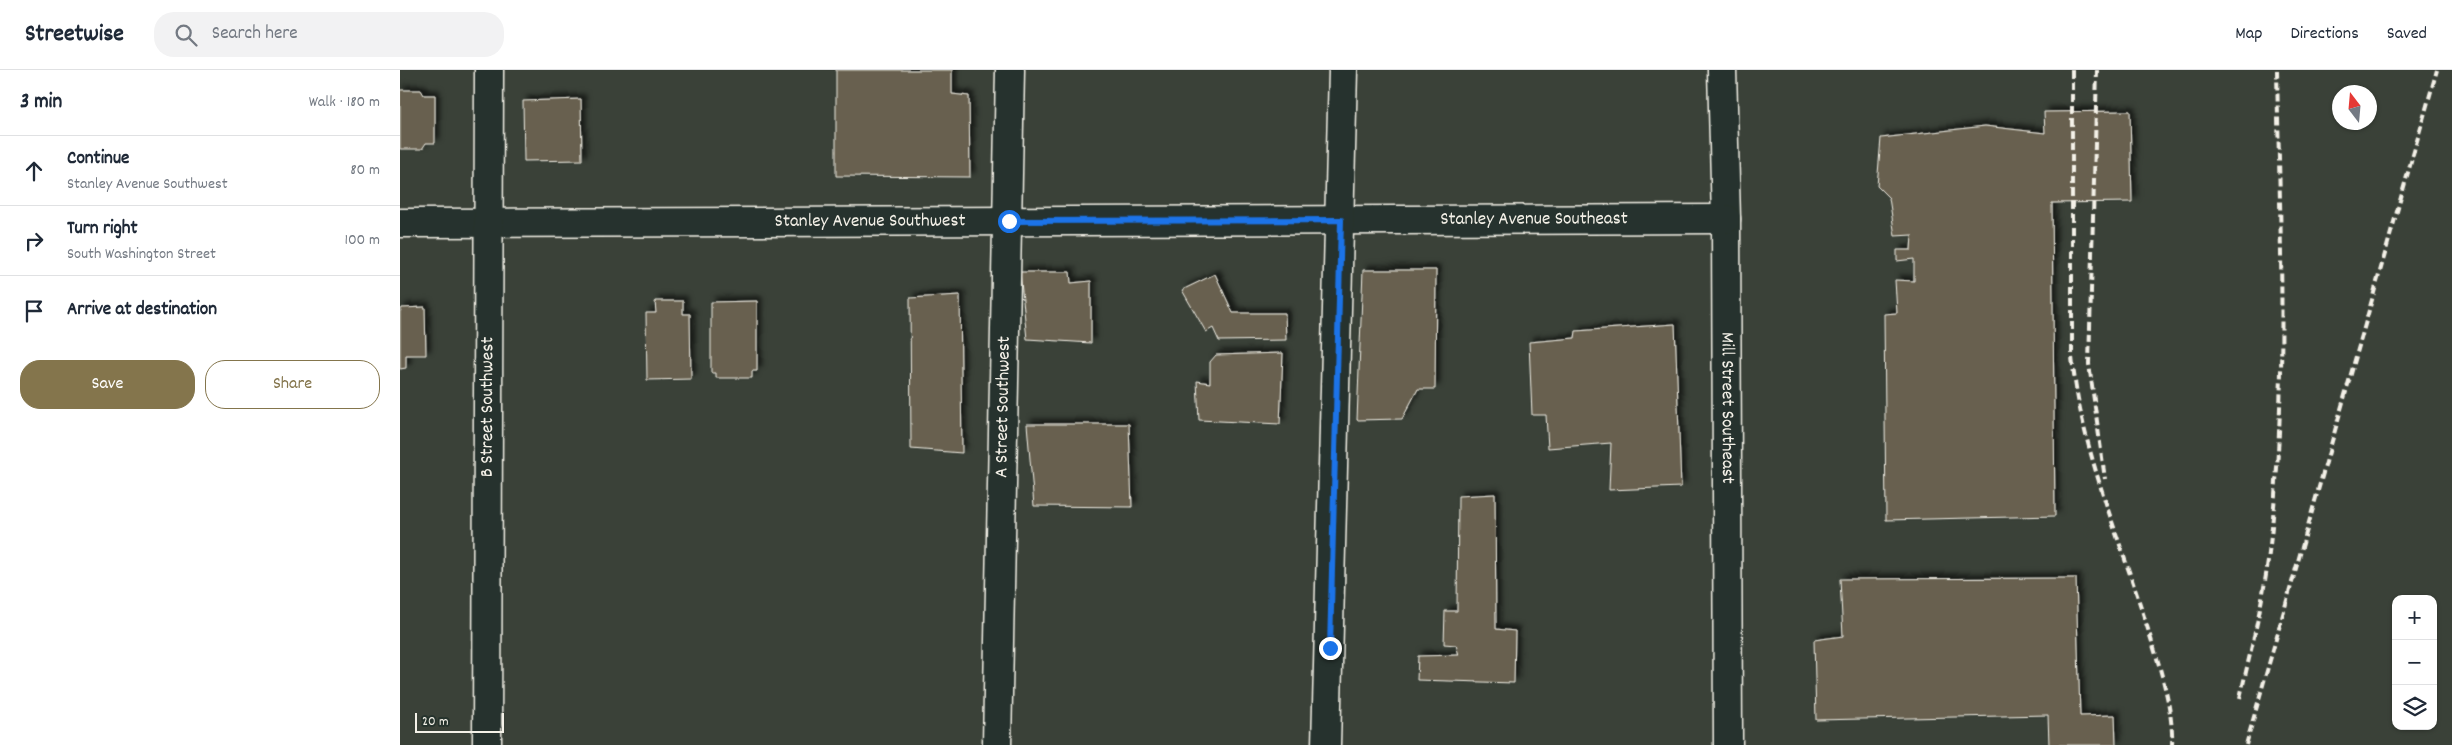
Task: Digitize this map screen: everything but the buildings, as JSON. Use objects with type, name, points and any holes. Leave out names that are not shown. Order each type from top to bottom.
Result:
[{"type":"street","name":"B Street Southwest","points":[[487,745],[488,70]]},
{"type":"street","name":"A Street Southwest","points":[[997,745],[1009,221],[1010,70]]},
{"type":"street","points":[[1326,745],[1341,220],[1343,70]]},
{"type":"street","name":"Mill Street Southeast","points":[[1722,70],[1726,219],[1728,745]]},
{"type":"street","name":"Stanley Avenue Southeast","points":[[1341,220],[1726,219]]},
{"type":"street","name":"Stanley Avenue Southwest","points":[[400,222],[1341,220]]},
{"type":"railway","points":[[2072,70],[2072,357],[2077,391],[2092,459],[2160,667],[2168,699],[2172,745]]},
{"type":"railway","points":[[2097,70],[2089,364],[2105,479]]},
{"type":"railway","points":[[2240,698],[2268,561],[2279,439],[2282,316],[2277,70]]},
{"type":"railway","points":[[2246,745],[2437,70]]},
{"type":"route","points":[[1009,221],[1341,220],[1330,648]]}]
